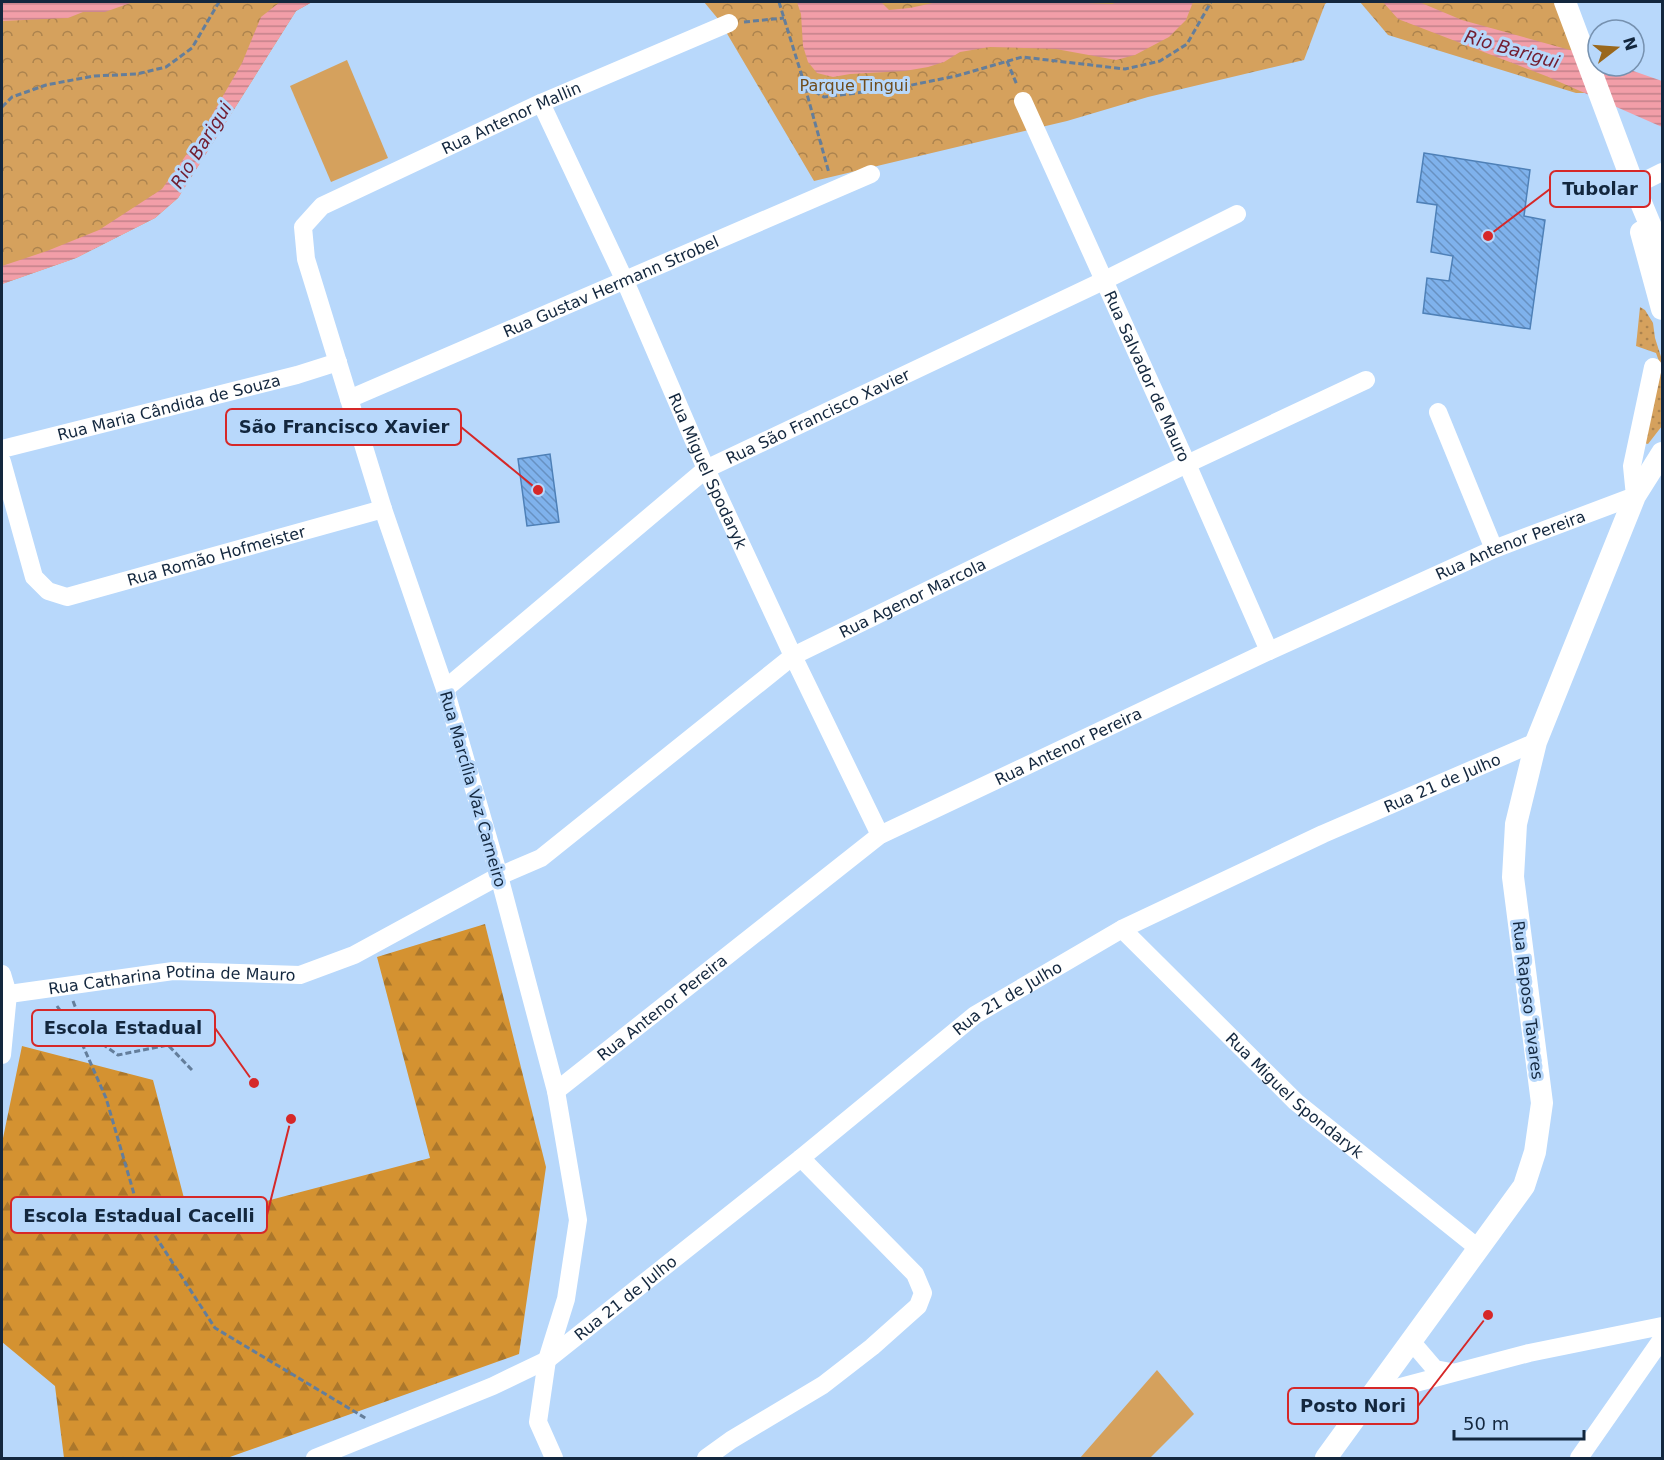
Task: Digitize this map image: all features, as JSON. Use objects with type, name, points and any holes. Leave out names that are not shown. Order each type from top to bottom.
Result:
[{"type":"main road","points":[[1565,2],[1634,186],[1662,253]]},
{"type":"main road","points":[[1570,2],[1581,43]]},
{"type":"main road","points":[[1634,186],[1640,226],[1662,309]]},
{"type":"main road","name":"Rua Raposo Tavares","points":[[1326,1458],[1524,1186],[1535,1152],[1542,1103],[1513,877],[1516,824],[1536,742],[1635,496],[1659,463]]},
{"type":"street","name":"Rua Antenor Mallin","points":[[303,227],[322,206],[541,104],[729,23]]},
{"type":"street","name":"Rua Salvador de Mauro","points":[[1023,101],[1269,651]]},
{"type":"street","name":"Rua Miguel Spodaryk","points":[[541,104],[625,281],[706,469],[880,835]]},
{"type":"street","points":[[1634,186],[1662,172]]},
{"type":"street","name":"Rua Gustav Hermann Strobel","points":[[349,399],[871,174]]},
{"type":"street","name":"Rua São Francisco Xavier","points":[[445,689],[706,469],[1237,214]]},
{"type":"street","name":"Rua Marcília Vaz Carneiro","points":[[303,227],[306,260],[383,509],[445,689],[499,876],[556,1091],[578,1220],[566,1299],[542,1383],[538,1422],[554,1458]]},
{"type":"street","name":"Rua Maria Cândida de Souza","points":[[2,449],[297,375],[338,362]]},
{"type":"street","name":"Rua Raposo Tavares","points":[[1635,496],[1632,466],[1653,367]]},
{"type":"street","name":"Rua Agenor Marcola","points":[[499,876],[541,858],[793,656],[1187,464],[1366,380]]},
{"type":"street","points":[[1438,412],[1494,549]]},
{"type":"street","name":"Rua Romão Hofmeister","points":[[2,462],[34,577],[48,591],[67,597],[383,509]]},
{"type":"street","name":"Rua Antenor Pereira","points":[[556,1091],[880,835],[1269,651],[1494,549],[1635,496]]},
{"type":"street","name":"Rua 21 de Julho","points":[[547,1360],[801,1158],[975,1015],[1122,929],[1323,834],[1536,742]]},
{"type":"street","name":"Rua Catharina Potina de Mauro","points":[[5,994],[173,971],[300,975],[354,955],[499,876]]},
{"type":"street","name":"Rua Miguel Spondaryk","points":[[1122,929],[1296,1102],[1478,1248]]},
{"type":"street","points":[[2,974],[5,994],[2,1055]]},
{"type":"street","points":[[706,1458],[731,1440],[823,1385],[872,1347],[918,1306],[923,1293],[915,1274],[801,1158]]},
{"type":"street","points":[[1374,1394],[1529,1353],[1662,1326]]},
{"type":"street","points":[[1579,1458],[1662,1339]]},
{"type":"street","points":[[1411,1341],[1435,1369],[1453,1372]]},
{"type":"street","points":[[315,1458],[493,1386],[547,1360]]},
{"type":"path","points":[[2,107],[12,97],[46,85],[94,76],[137,74],[166,67],[192,48],[219,2]]},
{"type":"path","points":[[779,2],[834,189]]},
{"type":"path","points":[[805,86],[824,97],[887,89],[956,76],[1022,57],[1125,69],[1160,61],[1187,44],[1211,2]]},
{"type":"path","points":[[729,23],[784,18]]},
{"type":"path","points":[[1007,61],[1023,101]]},
{"type":"path","points":[[66,986],[86,1032],[118,1055],[168,1045],[192,1070]]},
{"type":"path","points":[[56,1003],[80,1039],[106,1098],[139,1211],[214,1328],[386,1431]]},
{"type":"green space","points":[[2,2],[312,2],[296,11],[178,198],[155,218],[76,258],[2,284]]},
{"type":"green space","name":"Parque Tingui","points":[[704,2],[1328,2],[1325,4],[1304,60],[1148,97],[1067,121],[814,181],[719,20]]},
{"type":"green space","points":[[1360,2],[1559,2],[1590,93],[1576,93],[1388,35]]},
{"type":"green space","points":[[347,60],[388,158],[331,182],[290,86]]},
{"type":"green space","points":[[1640,307],[1645,310],[1653,323],[1662,360],[1662,426],[1648,444],[1644,443],[1661,367],[1656,353],[1636,346]]},
{"type":"green space","points":[[485,924],[546,1167],[519,1354],[227,1458],[64,1458],[55,1386],[2,1342],[2,1143],[22,1046],[153,1080],[190,1221],[430,1158],[377,957]]},
{"type":"green space","points":[[1157,1370],[1194,1414],[1150,1458],[1080,1458]]},
{"type":"water","points":[[2,2],[133,2],[105,12],[83,12],[68,18],[2,21]]},
{"type":"water","name":"Rio Barigui","points":[[280,2],[312,2],[296,11],[178,198],[155,218],[76,258],[2,284],[2,266],[99,230],[162,189],[201,134],[242,63],[261,17]]},
{"type":"water","points":[[797,2],[881,2],[889,10],[937,2],[1112,4],[1118,2],[1193,2],[1186,20],[1169,37],[1135,55],[1116,60],[1056,49],[990,47],[960,52],[944,62],[928,67],[833,77],[817,73],[808,62],[803,46],[801,14]]},
{"type":"water","name":"Rio Barigui","points":[[1383,2],[1419,2],[1462,20],[1577,52],[1586,58],[1586,78],[1646,78],[1646,75],[1662,81],[1662,127],[1546,76],[1398,19]]},
{"type":"building","points":[[1424,153],[1530,170],[1524,216],[1545,220],[1530,329],[1423,313],[1427,278],[1449,281],[1453,256],[1431,252],[1437,205],[1417,202]]},
{"type":"building","points":[[550,454],[559,522],[527,526],[518,459]]},
{"type":"place","name":"Tubolar","points":[[1488,236]]},
{"type":"place","name":"São Francisco Xavier","points":[[538,490]]},
{"type":"place","name":"Escola Estadual","points":[[254,1083]]},
{"type":"place","name":"Escola Estadual Cacelli","points":[[291,1119]]},
{"type":"place","name":"Posto Nori","points":[[1488,1315]]}]
